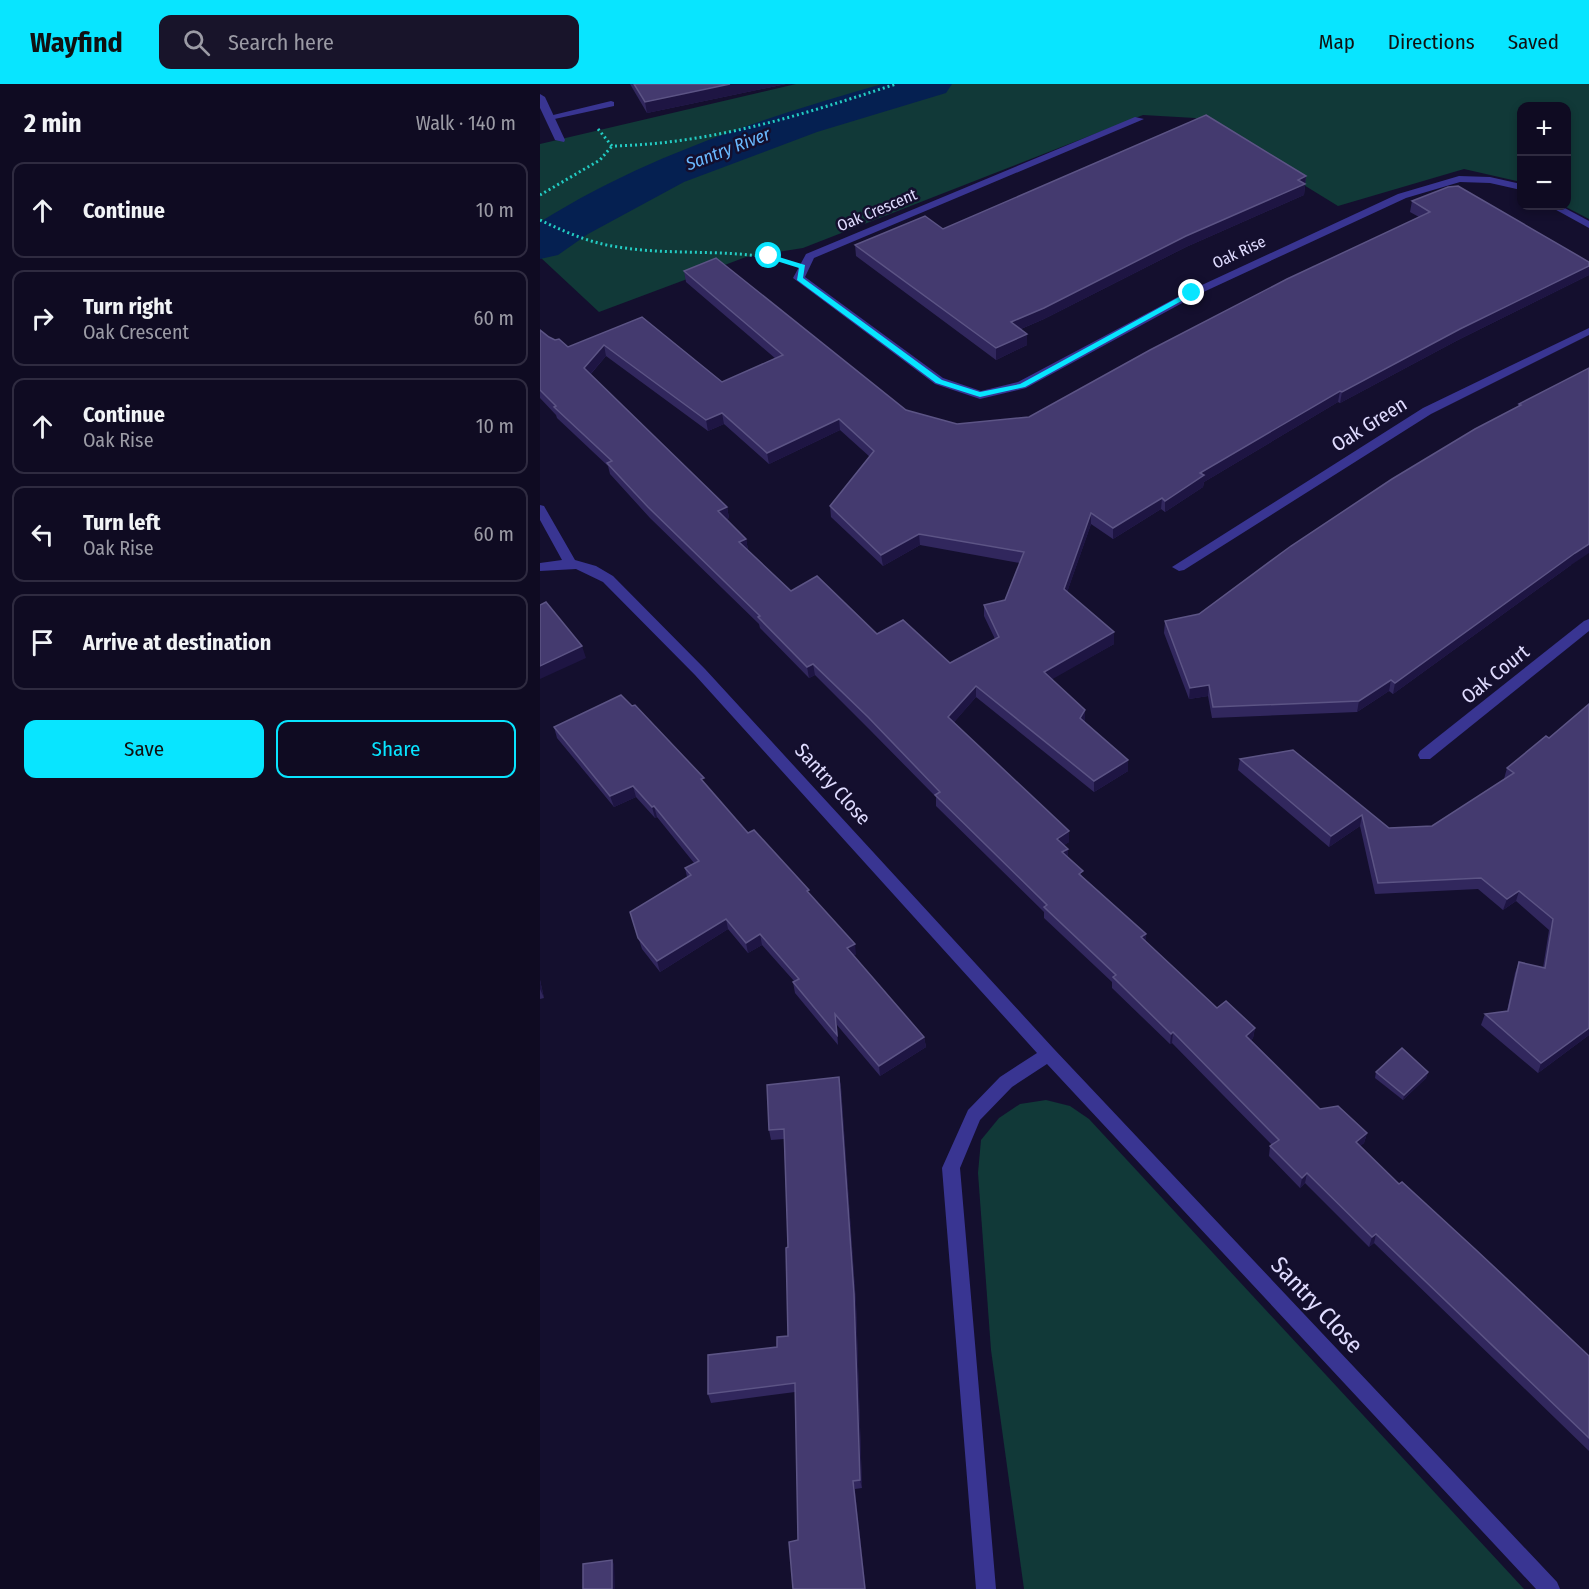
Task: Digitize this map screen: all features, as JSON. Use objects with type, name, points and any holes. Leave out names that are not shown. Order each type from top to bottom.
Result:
[{"type":"street","points":[[540,97],[560,140]]},
{"type":"street","points":[[540,123],[611,104]]},
{"type":"street","name":"Oak Crescent","points":[[802,267],[810,256],[1139,119]]},
{"type":"street","name":"Oak Rise","points":[[802,267],[799,278],[939,381],[980,394],[1022,385],[1192,293],[1326,229],[1402,196],[1459,179],[1490,180],[1517,186]]},
{"type":"street","points":[[1561,210],[1589,225]]},
{"type":"street","name":"Oak Green","points":[[1179,567],[1427,411],[1589,331]]},
{"type":"street","points":[[540,509],[571,564]]},
{"type":"street","name":"Santry Close","points":[[540,567],[571,564],[590,567],[608,579],[700,672],[1048,1054],[1550,1589]]},
{"type":"street","name":"Oak Court","points":[[1425,755],[1589,624]]},
{"type":"street","points":[[986,1589],[951,1168],[974,1115],[1006,1082],[1048,1054]]},
{"type":"path","points":[[540,195],[600,160],[612,146],[647,146],[752,130],[896,84]]},
{"type":"path","points":[[540,220],[573,236],[596,243],[649,250],[726,250],[769,256],[802,267]]},
{"type":"green space","points":[[796,84],[1589,84],[1589,219],[1571,210],[1571,102],[1517,102],[1517,181],[1464,169],[1338,206],[1195,118],[1143,115],[803,248],[746,257],[599,312],[540,257],[540,144]]},
{"type":"green space","points":[[1046,1100],[1070,1106],[1089,1119],[1524,1589],[1024,1589],[991,1350],[978,1173],[981,1140],[999,1118],[1020,1104]]},
{"type":"building","points":[[634,84],[730,84],[645,102]]},
{"type":"building","points":[[1206,115],[1306,176],[1298,180],[1305,184],[1186,236],[1044,308],[1011,322],[1027,334],[996,348],[855,245],[925,216],[943,229]]},
{"type":"building","points":[[1458,186],[1589,262],[1589,266],[1340,391],[1200,473],[1204,475],[1165,501],[1162,498],[1113,528],[1091,513],[1064,589],[1114,632],[1044,672],[1085,710],[1080,718],[1128,760],[1094,781],[976,686],[948,717],[1069,831],[1057,839],[1068,849],[1062,852],[1083,871],[1079,874],[1146,934],[1141,937],[1217,1008],[1226,1001],[1255,1028],[1246,1036],[1320,1109],[1338,1106],[1367,1133],[1356,1142],[1399,1184],[1402,1182],[1589,1356],[1589,1438],[1376,1234],[1372,1237],[1307,1173],[1302,1178],[1270,1146],[1279,1140],[1173,1032],[1171,1034],[1113,977],[1116,975],[1044,907],[1047,905],[935,795],[940,792],[868,717],[813,664],[807,667],[758,617],[760,616],[648,507],[607,463],[612,461],[554,407],[556,406],[540,390],[540,330],[555,340],[559,339],[568,347],[642,317],[722,382],[783,355],[684,271],[716,258],[906,410],[957,424],[1029,417],[1150,350],[1287,279],[1430,212],[1412,201],[1448,187]],"holes":[[[604,345],[706,420],[722,413],[767,453],[839,419],[874,451],[830,506],[881,555],[919,534],[1024,552],[1005,600],[984,605],[999,637],[950,663],[903,620],[877,634],[817,576],[791,591],[739,542],[746,539],[718,511],[727,507],[584,368]]]},
{"type":"building","points":[[1589,368],[1589,544],[1395,683],[1391,680],[1359,701],[1213,707],[1209,685],[1190,688],[1165,621],[1199,614],[1291,546],[1392,479],[1475,429],[1521,405],[1519,404]]},
{"type":"building","points":[[546,602],[582,646],[540,666],[540,605]]},
{"type":"building","points":[[621,695],[632,706],[635,705],[704,778],[701,779],[748,833],[754,830],[809,890],[807,891],[855,944],[847,948],[924,1037],[879,1066],[835,1014],[837,1035],[793,982],[799,979],[760,934],[746,943],[726,919],[657,961],[638,938],[630,912],[691,875],[685,868],[699,861],[654,806],[652,807],[633,786],[610,796],[554,727]]},
{"type":"building","points":[[1589,704],[1589,1028],[1541,1063],[1485,1014],[1508,1011],[1519,962],[1545,968],[1553,919],[1519,891],[1507,899],[1481,878],[1378,883],[1362,815],[1331,836],[1240,759],[1293,750],[1389,828],[1432,826],[1514,773],[1507,768],[1546,736],[1549,738]]},
{"type":"building","points":[[1402,1048],[1428,1072],[1404,1095],[1376,1072]]},
{"type":"building","points":[[839,1077],[854,1294],[860,1480],[853,1481],[865,1589],[793,1589],[789,1542],[798,1540],[795,1383],[708,1394],[708,1355],[777,1347],[777,1337],[788,1336],[784,1129],[769,1130],[767,1085]]},
{"type":"building","points":[[612,1560],[612,1589],[583,1589],[583,1564]]},
{"type":"waterway","name":"Santry River","points":[[540,244],[571,224],[667,172],[801,122],[930,84]]},
{"type":"route","points":[[769,256],[802,267],[799,278],[939,381],[980,394],[1022,385],[1192,293]]}]
